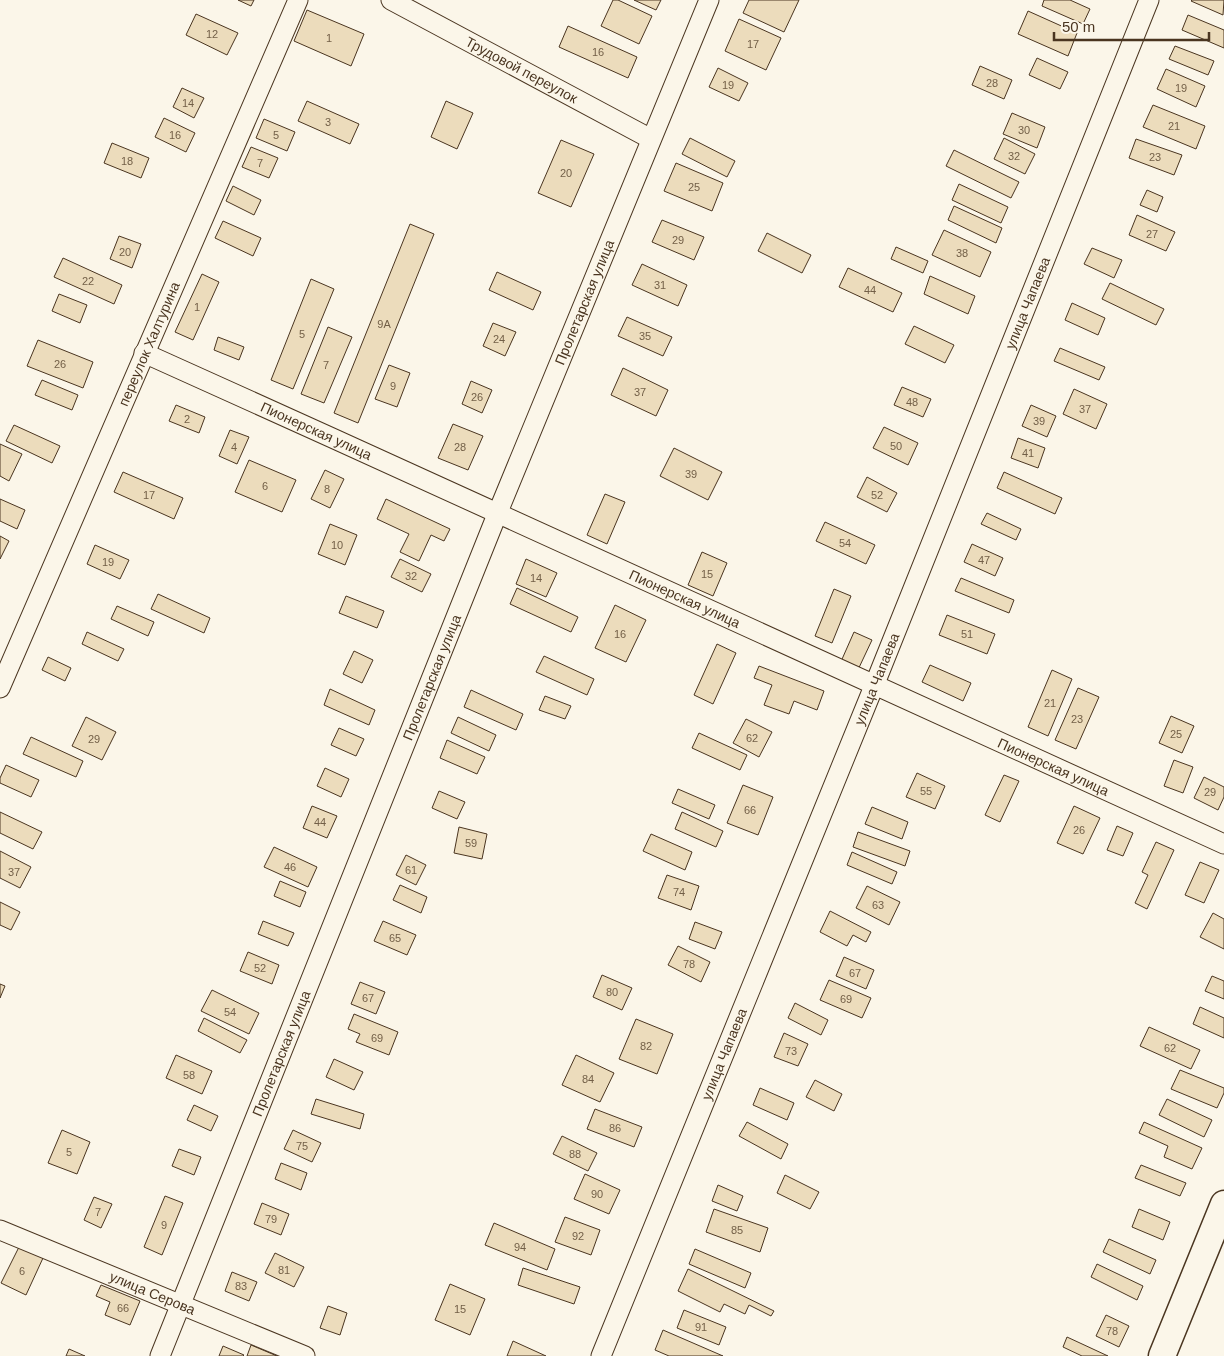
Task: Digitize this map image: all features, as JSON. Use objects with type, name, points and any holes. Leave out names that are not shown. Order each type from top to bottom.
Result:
[{"type":"street","name":"переулок Халтурина","points":[[0,688],[298,0]]},
{"type":"street","name":"Трудовой переулок","points":[[391,0],[651,139]]},
{"type":"street","name":"Пролетарская улица","points":[[160,1356],[498,512],[709,0]]},
{"type":"street","name":"улица Чапаева","points":[[601,1356],[874,686],[1149,0]]},
{"type":"street","name":"Пионерская улица","points":[[144,353],[498,512],[874,686],[1224,844]]},
{"type":"street","points":[[1162,1356],[1224,1204]]},
{"type":"street","name":"улица Серова","points":[[0,1230],[305,1356]]},
{"type":"building","points":[[238,0],[254,0],[251,6]]},
{"type":"building","points":[[613,0],[618,0],[652,16],[639,44],[601,26]]},
{"type":"building","points":[[634,0],[661,0],[656,10]]},
{"type":"building","points":[[749,0],[799,0],[784,32],[743,13]]},
{"type":"building","points":[[1044,0],[1070,0],[1090,9],[1083,24],[1042,6]]},
{"type":"building","points":[[1224,0],[1223,15],[1191,1]]},
{"type":"building","points":[[307,10],[364,34],[351,66],[294,41]]},
{"type":"building","points":[[1028,11],[1077,33],[1068,56],[1018,34]]},
{"type":"building","points":[[196,14],[238,33],[227,55],[186,35]]},
{"type":"building","points":[[1188,15],[1224,30],[1224,48],[1182,30]]},
{"type":"building","points":[[739,19],[781,38],[766,70],[725,51]]},
{"type":"building","points":[[568,26],[637,57],[628,78],[559,47]]},
{"type":"building","points":[[1175,46],[1214,61],[1208,75],[1169,59]]},
{"type":"building","points":[[1037,58],[1068,72],[1060,89],[1029,75]]},
{"type":"building","points":[[980,66],[1012,80],[1004,99],[972,85]]},
{"type":"building","points":[[718,68],[748,83],[739,101],[709,87]]},
{"type":"building","points":[[1166,69],[1205,86],[1196,107],[1157,89]]},
{"type":"building","points":[[182,88],[204,98],[194,118],[173,107]]},
{"type":"building","points":[[307,101],[359,124],[350,144],[298,121]]},
{"type":"building","points":[[446,101],[473,113],[457,149],[431,137]]},
{"type":"building","points":[[1153,105],[1205,126],[1196,149],[1143,127]]},
{"type":"building","points":[[1012,113],[1045,127],[1037,148],[1003,134]]},
{"type":"building","points":[[164,118],[195,133],[186,152],[155,137]]},
{"type":"building","points":[[264,119],[295,132],[287,151],[256,138]]},
{"type":"building","points":[[690,138],[735,161],[727,177],[682,154]]},
{"type":"building","points":[[1004,138],[1035,154],[1025,174],[994,159]]},
{"type":"building","points":[[1136,139],[1182,155],[1174,175],[1129,158]]},
{"type":"building","points":[[561,140],[594,154],[571,207],[538,193]]},
{"type":"building","points":[[112,143],[149,158],[141,178],[104,163]]},
{"type":"building","points":[[251,147],[278,158],[269,178],[242,167]]},
{"type":"building","points":[[954,150],[1019,182],[1011,198],[946,166]]},
{"type":"building","points":[[676,163],[723,183],[712,211],[664,191]]},
{"type":"building","points":[[959,184],[1008,207],[1001,223],[952,200]]},
{"type":"building","points":[[233,186],[261,200],[254,215],[226,201]]},
{"type":"building","points":[[1147,190],[1163,197],[1157,212],[1140,205]]},
{"type":"building","points":[[954,206],[1002,228],[996,243],[948,220]]},
{"type":"building","points":[[1137,215],[1175,232],[1166,251],[1129,235]]},
{"type":"building","points":[[662,220],[704,237],[694,260],[652,242]]},
{"type":"building","points":[[223,221],[261,238],[253,256],[215,238]]},
{"type":"building","points":[[410,224],[434,234],[358,423],[334,413]]},
{"type":"building","points":[[944,230],[991,252],[980,277],[932,255]]},
{"type":"building","points":[[767,233],[811,255],[802,273],[758,251]]},
{"type":"building","points":[[119,236],[141,244],[132,268],[110,259]]},
{"type":"building","points":[[896,247],[928,261],[923,273],[891,259]]},
{"type":"building","points":[[1092,248],[1122,260],[1114,278],[1084,264]]},
{"type":"building","points":[[63,258],[122,285],[114,304],[54,277]]},
{"type":"building","points":[[642,264],[687,285],[678,306],[632,285]]},
{"type":"building","points":[[848,268],[902,293],[893,312],[839,287]]},
{"type":"building","points":[[497,272],[541,292],[533,310],[489,290]]},
{"type":"building","points":[[202,274],[219,282],[193,340],[175,332]]},
{"type":"building","points":[[930,276],[975,296],[968,314],[924,294]]},
{"type":"building","points":[[311,279],[334,289],[293,389],[271,380]]},
{"type":"building","points":[[1110,283],[1164,309],[1156,325],[1102,299]]},
{"type":"building","points":[[59,294],[87,305],[80,323],[52,311]]},
{"type":"building","points":[[1072,303],[1105,318],[1098,335],[1065,320]]},
{"type":"building","points":[[627,317],[672,337],[663,356],[618,336]]},
{"type":"building","points":[[493,323],[516,332],[505,356],[483,346]]},
{"type":"building","points":[[914,326],[954,345],[945,363],[905,344]]},
{"type":"building","points":[[328,327],[352,337],[324,403],[301,394]]},
{"type":"building","points":[[218,337],[244,347],[239,360],[214,350]]},
{"type":"building","points":[[38,340],[93,362],[83,388],[27,366]]},
{"type":"building","points":[[1060,348],[1105,367],[1099,380],[1054,361]]},
{"type":"building","points":[[389,365],[410,373],[397,407],[375,399]]},
{"type":"building","points":[[623,368],[668,390],[656,416],[611,395]]},
{"type":"building","points":[[42,380],[78,395],[72,410],[35,395]]},
{"type":"building","points":[[471,381],[492,390],[482,413],[462,404]]},
{"type":"building","points":[[902,387],[931,399],[923,417],[894,405]]},
{"type":"building","points":[[1074,389],[1107,404],[1096,429],[1063,414]]},
{"type":"building","points":[[176,405],[205,417],[199,433],[169,421]]},
{"type":"building","points":[[1031,405],[1056,416],[1047,437],[1022,426]]},
{"type":"building","points":[[453,424],[483,436],[468,470],[438,458]]},
{"type":"building","points":[[14,425],[60,446],[52,463],[6,441]]},
{"type":"building","points":[[884,427],[918,443],[908,465],[873,448]]},
{"type":"building","points":[[230,430],[249,437],[237,464],[219,456]]},
{"type":"building","points":[[1018,438],[1045,448],[1038,468],[1011,458]]},
{"type":"building","points":[[0,444],[22,454],[9,481],[0,476]]},
{"type":"building","points":[[674,448],[722,472],[708,500],[660,476]]},
{"type":"building","points":[[249,460],[296,480],[282,512],[235,492]]},
{"type":"building","points":[[325,470],[344,479],[330,508],[311,499]]},
{"type":"building","points":[[123,472],[183,498],[174,519],[114,492]]},
{"type":"building","points":[[1004,472],[1062,498],[1055,514],[997,488]]},
{"type":"building","points":[[867,477],[897,493],[887,512],[857,497]]},
{"type":"building","points":[[605,494],[625,502],[607,544],[587,535]]},
{"type":"building","points":[[0,499],[25,510],[17,529],[0,521]]},
{"type":"building","points":[[386,499],[450,529],[444,541],[431,535],[419,561],[400,552],[409,534],[377,519]]},
{"type":"building","points":[[987,513],[1021,529],[1016,540],[981,524]]},
{"type":"building","points":[[825,522],[875,545],[866,564],[816,541]]},
{"type":"building","points":[[330,524],[357,535],[345,565],[318,554]]},
{"type":"building","points":[[0,536],[9,541],[0,559]]},
{"type":"building","points":[[972,544],[1003,558],[995,576],[964,562]]},
{"type":"building","points":[[95,545],[129,560],[120,579],[87,564]]},
{"type":"building","points":[[702,552],[727,563],[713,596],[688,585]]},
{"type":"building","points":[[400,559],[431,574],[422,592],[391,577]]},
{"type":"building","points":[[526,559],[557,573],[546,597],[516,584]]},
{"type":"building","points":[[961,578],[1014,600],[1009,613],[955,591]]},
{"type":"building","points":[[517,588],[578,617],[571,632],[510,604]]},
{"type":"building","points":[[834,589],[851,596],[832,643],[815,636]]},
{"type":"building","points":[[158,594],[210,618],[204,633],[151,609]]},
{"type":"building","points":[[346,596],[384,611],[377,628],[339,613]]},
{"type":"building","points":[[615,605],[646,620],[626,662],[595,648]]},
{"type":"building","points":[[117,606],[154,622],[148,636],[111,619]]},
{"type":"building","points":[[947,615],[995,634],[987,654],[939,635]]},
{"type":"building","points":[[87,632],[124,649],[118,661],[82,644]]},
{"type":"building","points":[[854,632],[872,640],[856,674],[839,666]]},
{"type":"building","points":[[717,644],[736,653],[713,704],[694,695]]},
{"type":"building","points":[[354,651],[373,660],[362,683],[343,674]]},
{"type":"building","points":[[544,656],[594,679],[587,695],[536,672]]},
{"type":"building","points":[[48,657],[71,668],[65,681],[42,670]]},
{"type":"building","points":[[930,665],[971,683],[963,701],[922,682]]},
{"type":"building","points":[[759,666],[824,691],[817,710],[794,701],[789,714],[764,705],[772,685],[754,678]]},
{"type":"building","points":[[1052,670],[1072,679],[1048,736],[1028,727]]},
{"type":"building","points":[[1078,688],[1099,697],[1076,749],[1055,740]]},
{"type":"building","points":[[330,689],[375,710],[369,725],[324,705]]},
{"type":"building","points":[[471,690],[523,714],[516,730],[464,707]]},
{"type":"building","points":[[545,696],[571,706],[565,719],[539,710]]},
{"type":"building","points":[[1171,716],[1194,726],[1182,753],[1159,743]]},
{"type":"building","points":[[86,717],[116,732],[102,760],[72,746]]},
{"type":"building","points":[[458,717],[496,735],[489,751],[451,733]]},
{"type":"building","points":[[746,719],[772,732],[759,757],[733,743]]},
{"type":"building","points":[[339,728],[364,739],[356,756],[331,745]]},
{"type":"building","points":[[699,733],[747,755],[740,770],[692,748]]},
{"type":"building","points":[[31,737],[83,761],[76,777],[23,754]]},
{"type":"building","points":[[447,740],[485,757],[477,774],[440,758]]},
{"type":"building","points":[[1174,760],[1193,767],[1183,793],[1164,786]]},
{"type":"building","points":[[6,765],[39,780],[31,797],[0,783],[0,778]]},
{"type":"building","points":[[325,768],[349,779],[341,797],[317,786]]},
{"type":"building","points":[[917,773],[945,786],[935,809],[906,797]]},
{"type":"building","points":[[1004,775],[1019,781],[1000,822],[985,815]]},
{"type":"building","points":[[1204,777],[1224,787],[1224,797],[1218,810],[1194,798]]},
{"type":"building","points":[[743,785],[773,797],[758,835],[727,823]]},
{"type":"building","points":[[678,789],[715,805],[709,819],[672,803]]},
{"type":"building","points":[[439,791],[465,802],[457,819],[432,808]]},
{"type":"building","points":[[312,806],[337,816],[327,838],[303,828]]},
{"type":"building","points":[[1074,806],[1100,818],[1083,854],[1057,843]]},
{"type":"building","points":[[872,807],[908,822],[902,839],[865,824]]},
{"type":"building","points":[[0,812],[42,832],[33,849],[0,833]]},
{"type":"building","points":[[682,812],[723,831],[716,847],[675,829]]},
{"type":"building","points":[[1117,826],[1133,833],[1123,856],[1107,850]]},
{"type":"building","points":[[459,827],[487,834],[482,859],[454,853]]},
{"type":"building","points":[[858,832],[910,851],[905,866],[853,847]]},
{"type":"building","points":[[651,834],[692,852],[685,870],[643,851]]},
{"type":"building","points":[[1156,842],[1174,850],[1147,909],[1135,903],[1148,875],[1142,872]]},
{"type":"building","points":[[274,847],[317,867],[308,887],[264,867]]},
{"type":"building","points":[[0,851],[31,867],[20,888],[0,878]]},
{"type":"building","points":[[852,852],[897,872],[892,884],[847,865]]},
{"type":"building","points":[[406,855],[426,865],[416,885],[396,875]]},
{"type":"building","points":[[1200,862],[1219,870],[1204,903],[1185,895]]},
{"type":"building","points":[[667,875],[699,886],[691,910],[658,898]]},
{"type":"building","points":[[280,881],[306,892],[300,907],[274,896]]},
{"type":"building","points":[[400,885],[427,897],[421,913],[393,900]]},
{"type":"building","points":[[867,886],[900,902],[889,925],[856,908]]},
{"type":"building","points":[[0,902],[20,912],[11,930],[0,925]]},
{"type":"building","points":[[830,911],[871,932],[866,942],[853,935],[847,946],[820,932]]},
{"type":"building","points":[[1213,913],[1224,919],[1224,949],[1200,937]]},
{"type":"building","points":[[263,921],[294,933],[288,946],[258,934]]},
{"type":"building","points":[[383,921],[416,935],[407,955],[374,941]]},
{"type":"building","points":[[695,922],[722,932],[715,949],[689,939]]},
{"type":"building","points":[[678,946],[710,962],[701,982],[668,965]]},
{"type":"building","points":[[248,952],[279,965],[272,984],[240,971]]},
{"type":"building","points":[[844,957],[874,970],[866,989],[836,976]]},
{"type":"building","points":[[602,975],[632,988],[622,1010],[593,997]]},
{"type":"building","points":[[1212,976],[1224,981],[1224,999],[1205,991]]},
{"type":"building","points":[[829,980],[871,998],[862,1018],[820,1000]]},
{"type":"building","points":[[360,982],[385,992],[376,1014],[351,1004]]},
{"type":"building","points":[[0,984],[5,986],[0,998]]},
{"type":"building","points":[[212,990],[259,1013],[249,1034],[201,1011]]},
{"type":"building","points":[[795,1003],[828,1020],[821,1035],[788,1018]]},
{"type":"building","points":[[1200,1007],[1224,1018],[1224,1038],[1193,1024]]},
{"type":"building","points":[[354,1014],[398,1032],[389,1055],[356,1042],[360,1034],[348,1029]]},
{"type":"building","points":[[204,1018],[247,1040],[240,1053],[198,1031]]},
{"type":"building","points":[[636,1019],[673,1034],[657,1074],[619,1059]]},
{"type":"building","points":[[1149,1027],[1200,1050],[1191,1069],[1140,1046]]},
{"type":"building","points":[[784,1033],[808,1044],[798,1066],[774,1057]]},
{"type":"building","points":[[176,1055],[212,1071],[202,1094],[166,1078]]},
{"type":"building","points":[[576,1055],[614,1073],[600,1102],[562,1085]]},
{"type":"building","points":[[334,1059],[363,1072],[354,1090],[326,1077]]},
{"type":"building","points":[[1180,1070],[1224,1088],[1224,1093],[1217,1108],[1171,1089]]},
{"type":"building","points":[[815,1080],[842,1094],[834,1111],[806,1097]]},
{"type":"building","points":[[760,1088],[794,1103],[787,1120],[753,1105]]},
{"type":"building","points":[[316,1099],[364,1114],[360,1129],[311,1114]]},
{"type":"building","points":[[1167,1099],[1212,1120],[1204,1137],[1159,1115]]},
{"type":"building","points":[[194,1105],[218,1116],[211,1131],[187,1120]]},
{"type":"building","points":[[595,1109],[642,1127],[634,1147],[587,1129]]},
{"type":"building","points":[[747,1122],[788,1144],[781,1159],[739,1136]]},
{"type":"building","points":[[1144,1122],[1202,1148],[1192,1169],[1164,1157],[1168,1146],[1139,1133]]},
{"type":"building","points":[[62,1130],[90,1142],[77,1174],[48,1163]]},
{"type":"building","points":[[293,1130],[321,1143],[312,1162],[284,1149]]},
{"type":"building","points":[[562,1136],[597,1153],[588,1171],[553,1154]]},
{"type":"building","points":[[179,1149],[201,1157],[194,1175],[172,1166]]},
{"type":"building","points":[[281,1163],[307,1173],[301,1190],[275,1179]]},
{"type":"building","points":[[1141,1165],[1186,1183],[1180,1196],[1135,1178]]},
{"type":"building","points":[[585,1174],[620,1190],[609,1214],[574,1199]]},
{"type":"building","points":[[785,1175],[819,1192],[810,1209],[777,1193]]},
{"type":"building","points":[[718,1185],[743,1196],[737,1211],[712,1201]]},
{"type":"building","points":[[165,1196],[183,1203],[162,1255],[144,1247]]},
{"type":"building","points":[[94,1197],[112,1204],[101,1228],[84,1220]]},
{"type":"building","points":[[262,1203],[289,1214],[281,1235],[254,1224]]},
{"type":"building","points":[[714,1209],[768,1228],[760,1252],[706,1232]]},
{"type":"building","points":[[1139,1209],[1170,1222],[1163,1240],[1132,1227]]},
{"type":"building","points":[[565,1217],[600,1230],[591,1255],[555,1242]]},
{"type":"building","points":[[494,1223],[555,1249],[547,1270],[485,1245]]},
{"type":"building","points":[[1109,1239],[1156,1260],[1150,1274],[1103,1252]]},
{"type":"building","points":[[19,1247],[43,1258],[26,1295],[1,1283]]},
{"type":"building","points":[[695,1249],[751,1273],[745,1288],[689,1264]]},
{"type":"building","points":[[275,1253],[304,1267],[294,1287],[265,1273]]},
{"type":"building","points":[[1097,1264],[1143,1286],[1137,1300],[1091,1277]]},
{"type":"building","points":[[523,1268],[580,1287],[574,1304],[518,1285]]},
{"type":"building","points":[[688,1269],[774,1311],[771,1316],[749,1305],[745,1314],[724,1304],[720,1312],[678,1291]]},
{"type":"building","points":[[232,1272],[257,1282],[249,1301],[225,1291]]},
{"type":"building","points":[[450,1284],[485,1299],[470,1335],[435,1320]]},
{"type":"building","points":[[101,1285],[140,1301],[130,1325],[105,1315],[110,1302],[96,1296]]},
{"type":"building","points":[[328,1306],[347,1313],[340,1335],[320,1328]]},
{"type":"building","points":[[684,1310],[726,1327],[719,1345],[677,1328]]},
{"type":"building","points":[[1106,1315],[1129,1326],[1119,1347],[1096,1336]]},
{"type":"building","points":[[663,1330],[723,1356],[669,1356],[655,1350]]},
{"type":"building","points":[[1067,1337],[1108,1356],[1082,1356],[1063,1347]]},
{"type":"building","points":[[513,1341],[546,1356],[507,1356]]},
{"type":"building","points":[[251,1345],[277,1356],[247,1356]]},
{"type":"building","points":[[223,1346],[244,1355],[219,1356]]},
{"type":"building","points":[[69,1349],[85,1356],[66,1356]]}]
